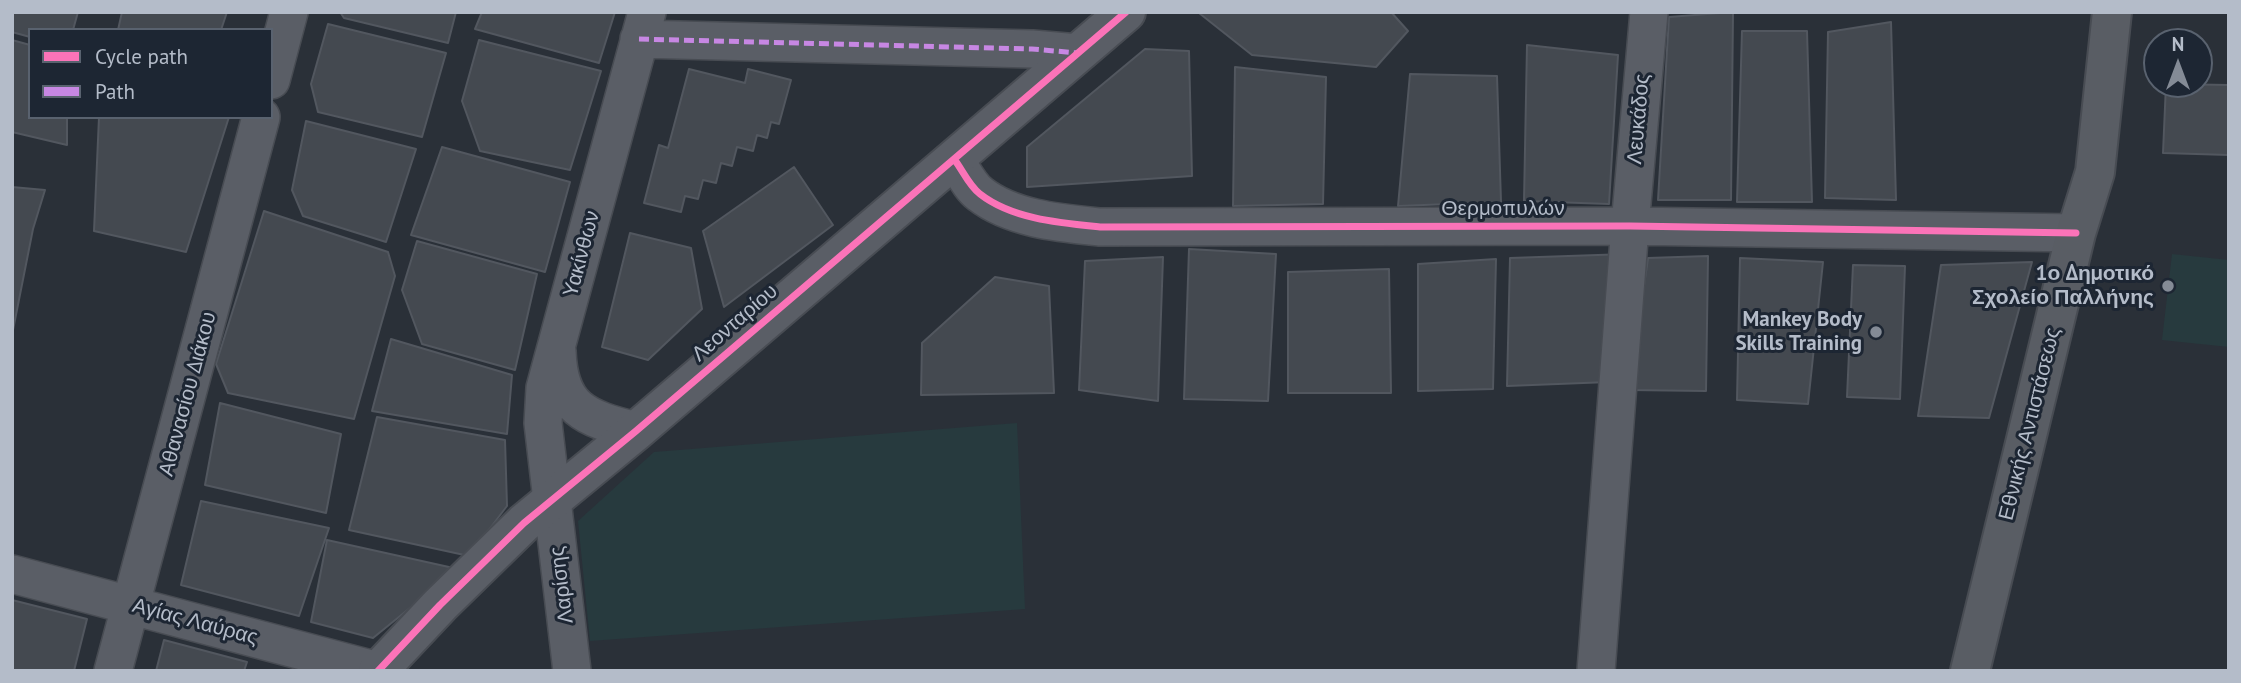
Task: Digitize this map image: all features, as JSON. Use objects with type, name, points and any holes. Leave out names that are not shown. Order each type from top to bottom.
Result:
[{"type":"main road","name":"Εθνικής Αντιστάσεως","points":[[1970,671],[2076,233],[2095,172],[2112,12]]},
{"type":"street","points":[[273,72],[289,12]]},
{"type":"street","name":"Λεονταρίου","points":[[378,671],[488,557],[552,499],[1126,12]]},
{"type":"street","name":"Λευκάδος","points":[[1596,671],[1648,12]]},
{"type":"street","points":[[643,26],[1078,53]]},
{"type":"street","name":"Υακίνθων","points":[[552,499],[543,411],[545,387],[557,351],[643,26]]},
{"type":"street","name":"Αθανασίου Διάκου","points":[[113,671],[260,119]]},
{"type":"street","name":"Θερμοπυλών","points":[[954,159],[978,193],[1002,206],[1022,214],[1068,224],[1100,227],[1630,226],[2076,233]]},
{"type":"street","points":[[557,351],[558,375],[568,397],[591,416],[636,430]]},
{"type":"street","name":"Λαρίσης","points":[[552,499],[572,671]]},
{"type":"street","name":"Αγίας Λαύρας","points":[[12,574],[378,671]]},
{"type":"green space","points":[[2172,254],[2229,260],[2229,347],[2162,340]]},
{"type":"green space","points":[[1017,423],[1025,609],[590,641],[578,521],[654,452]]},
{"type":"building","points":[[12,12],[78,12],[74,28],[28,28],[28,36],[12,32]]},
{"type":"building","points":[[122,12],[227,12],[222,28],[118,28]]},
{"type":"building","points":[[340,12],[456,12],[448,43],[344,18]]},
{"type":"building","points":[[482,12],[615,12],[599,63],[475,29]]},
{"type":"building","points":[[1391,12],[1408,31],[1376,67],[1252,55],[1199,13]]},
{"type":"building","points":[[1733,12],[1731,200],[1658,200],[1669,17]]},
{"type":"building","points":[[1891,22],[1896,200],[1825,198],[1828,32]]},
{"type":"building","points":[[328,24],[446,53],[422,137],[318,112],[311,84]]},
{"type":"building","points":[[1742,31],[1807,31],[1812,202],[1737,202]]},
{"type":"building","points":[[12,40],[28,44],[28,119],[67,119],[67,145],[12,132]]},
{"type":"building","points":[[479,40],[601,71],[570,170],[480,151],[462,101]]},
{"type":"building","points":[[1527,45],[1618,55],[1609,204],[1524,201]]},
{"type":"building","points":[[1145,49],[1189,51],[1192,176],[1027,187],[1027,147]]},
{"type":"building","points":[[1235,67],[1326,77],[1323,204],[1233,206]]},
{"type":"building","points":[[689,69],[745,83],[748,69],[791,80],[779,124],[771,122],[767,138],[757,135],[753,151],[737,147],[732,166],[721,163],[716,183],[703,180],[698,199],[685,196],[681,212],[644,203],[659,145],[668,148]]},
{"type":"building","points":[[1410,74],[1497,76],[1501,202],[1398,206]]},
{"type":"building","points":[[2213,85],[2229,85],[2229,155],[2163,153],[2165,98],[2213,98]]},
{"type":"building","points":[[99,119],[228,119],[186,252],[94,231]]},
{"type":"building","points":[[306,121],[416,149],[386,242],[303,216],[292,190]]},
{"type":"building","points":[[442,147],[570,182],[545,272],[411,235]]},
{"type":"building","points":[[794,167],[833,225],[724,307],[703,231]]},
{"type":"building","points":[[12,187],[45,190],[33,229],[13,330]]},
{"type":"building","points":[[264,211],[388,252],[395,276],[354,419],[228,393],[216,364]]},
{"type":"building","points":[[630,233],[691,248],[702,309],[648,360],[602,347]]},
{"type":"building","points":[[417,241],[537,274],[515,370],[422,344],[402,290]]},
{"type":"building","points":[[1189,249],[1276,254],[1268,401],[1184,399]]},
{"type":"building","points":[[1627,254],[1609,382],[1507,386],[1510,258]]},
{"type":"building","points":[[1708,256],[1706,391],[1629,390],[1648,258]]},
{"type":"building","points":[[1163,257],[1158,401],[1079,390],[1085,261]]},
{"type":"building","points":[[1740,258],[1823,262],[1808,404],[1737,400]]},
{"type":"building","points":[[1496,259],[1493,389],[1418,391],[1418,264]]},
{"type":"building","points":[[2032,262],[1989,418],[1918,416],[1941,265]]},
{"type":"building","name":"Mankey Body Skills Training","points":[[1853,265],[1905,266],[1900,399],[1847,397]]},
{"type":"building","points":[[1389,269],[1391,393],[1288,393],[1288,272]]},
{"type":"building","points":[[995,277],[1049,286],[1054,393],[921,395],[922,343]]},
{"type":"building","points":[[391,339],[512,375],[507,434],[372,411]]},
{"type":"building","points":[[220,403],[341,434],[326,513],[205,485]]},
{"type":"building","points":[[377,417],[505,440],[507,506],[469,556],[349,530]]},
{"type":"building","points":[[201,501],[329,528],[299,616],[181,585]]},
{"type":"building","points":[[327,540],[458,569],[373,638],[311,622]]},
{"type":"building","points":[[12,600],[87,619],[74,671],[12,671]]},
{"type":"building","points":[[164,640],[247,662],[244,671],[156,671]]},
{"type":"marked path","points":[[639,39],[1032,49],[1078,53]]},
{"type":"cycle path","points":[[378,671],[440,605],[524,523],[636,431],[1126,12]]},
{"type":"cycle path","points":[[954,159],[976,191],[1007,209],[1037,218],[1100,227],[1630,226],[2076,233]]},
{"type":"place","name":"1ο Δημοτικό Σχολείο Παλλήνης","points":[[2168,286]]},
{"type":"place","name":"Mankey Body Skills Training","points":[[1876,332]]}]
